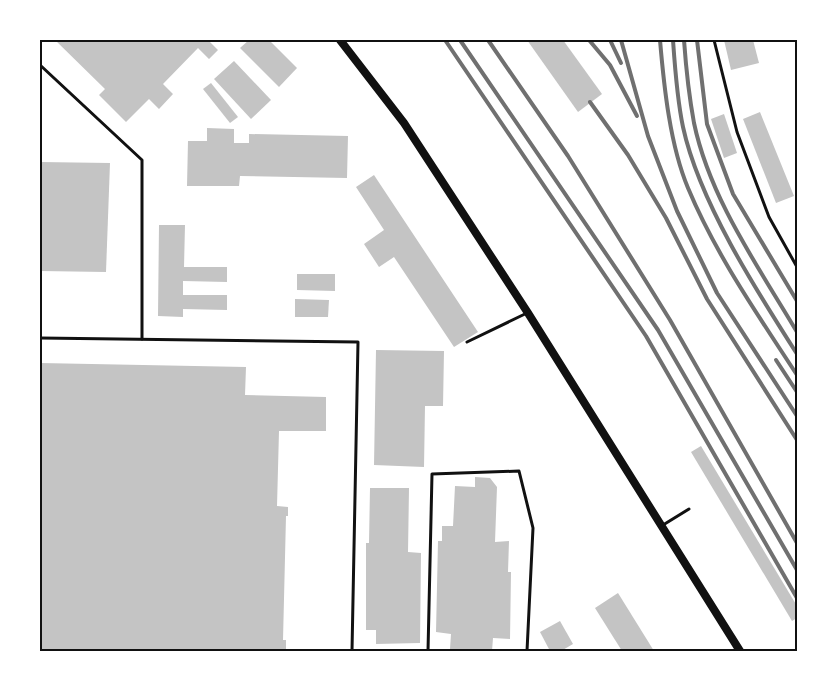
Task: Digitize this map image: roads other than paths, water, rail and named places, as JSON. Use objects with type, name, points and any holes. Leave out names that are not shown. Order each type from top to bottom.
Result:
[{"type":"street","points":[[340,40],[404,123],[528,313],[740,651]]},
{"type":"lane","points":[[714,40],[737,132],[770,217],[797,267]]},
{"type":"lane","points":[[40,65],[142,160],[142,339]]},
{"type":"lane","points":[[468,342],[528,313]]},
{"type":"lane","points":[[40,338],[358,342],[352,651]]},
{"type":"lane","points":[[428,651],[432,474],[519,470],[533,528],[528,651]]},
{"type":"lane","points":[[660,526],[689,509]]},
{"type":"railway","points":[[445,40],[646,336],[797,598]]},
{"type":"railway","points":[[460,40],[658,330],[797,570]]},
{"type":"railway","points":[[488,40],[568,156],[670,320],[797,543]]},
{"type":"railway","points":[[589,40],[610,65],[637,116]]},
{"type":"railway","points":[[610,40],[621,63]]},
{"type":"railway","points":[[621,40],[648,136],[677,211],[717,293],[797,416]]},
{"type":"railway","points":[[660,40],[672,135],[688,188],[711,237],[797,375]]},
{"type":"railway","points":[[673,40],[683,127],[702,185],[747,274],[797,354]]},
{"type":"railway","points":[[684,40],[694,123],[701,151],[711,178],[751,257],[797,332]]},
{"type":"railway","points":[[697,40],[707,124],[733,194],[797,301]]},
{"type":"railway","points":[[590,102],[628,155],[666,218],[707,299],[797,440]]},
{"type":"railway","points":[[776,360],[797,392]]}]
